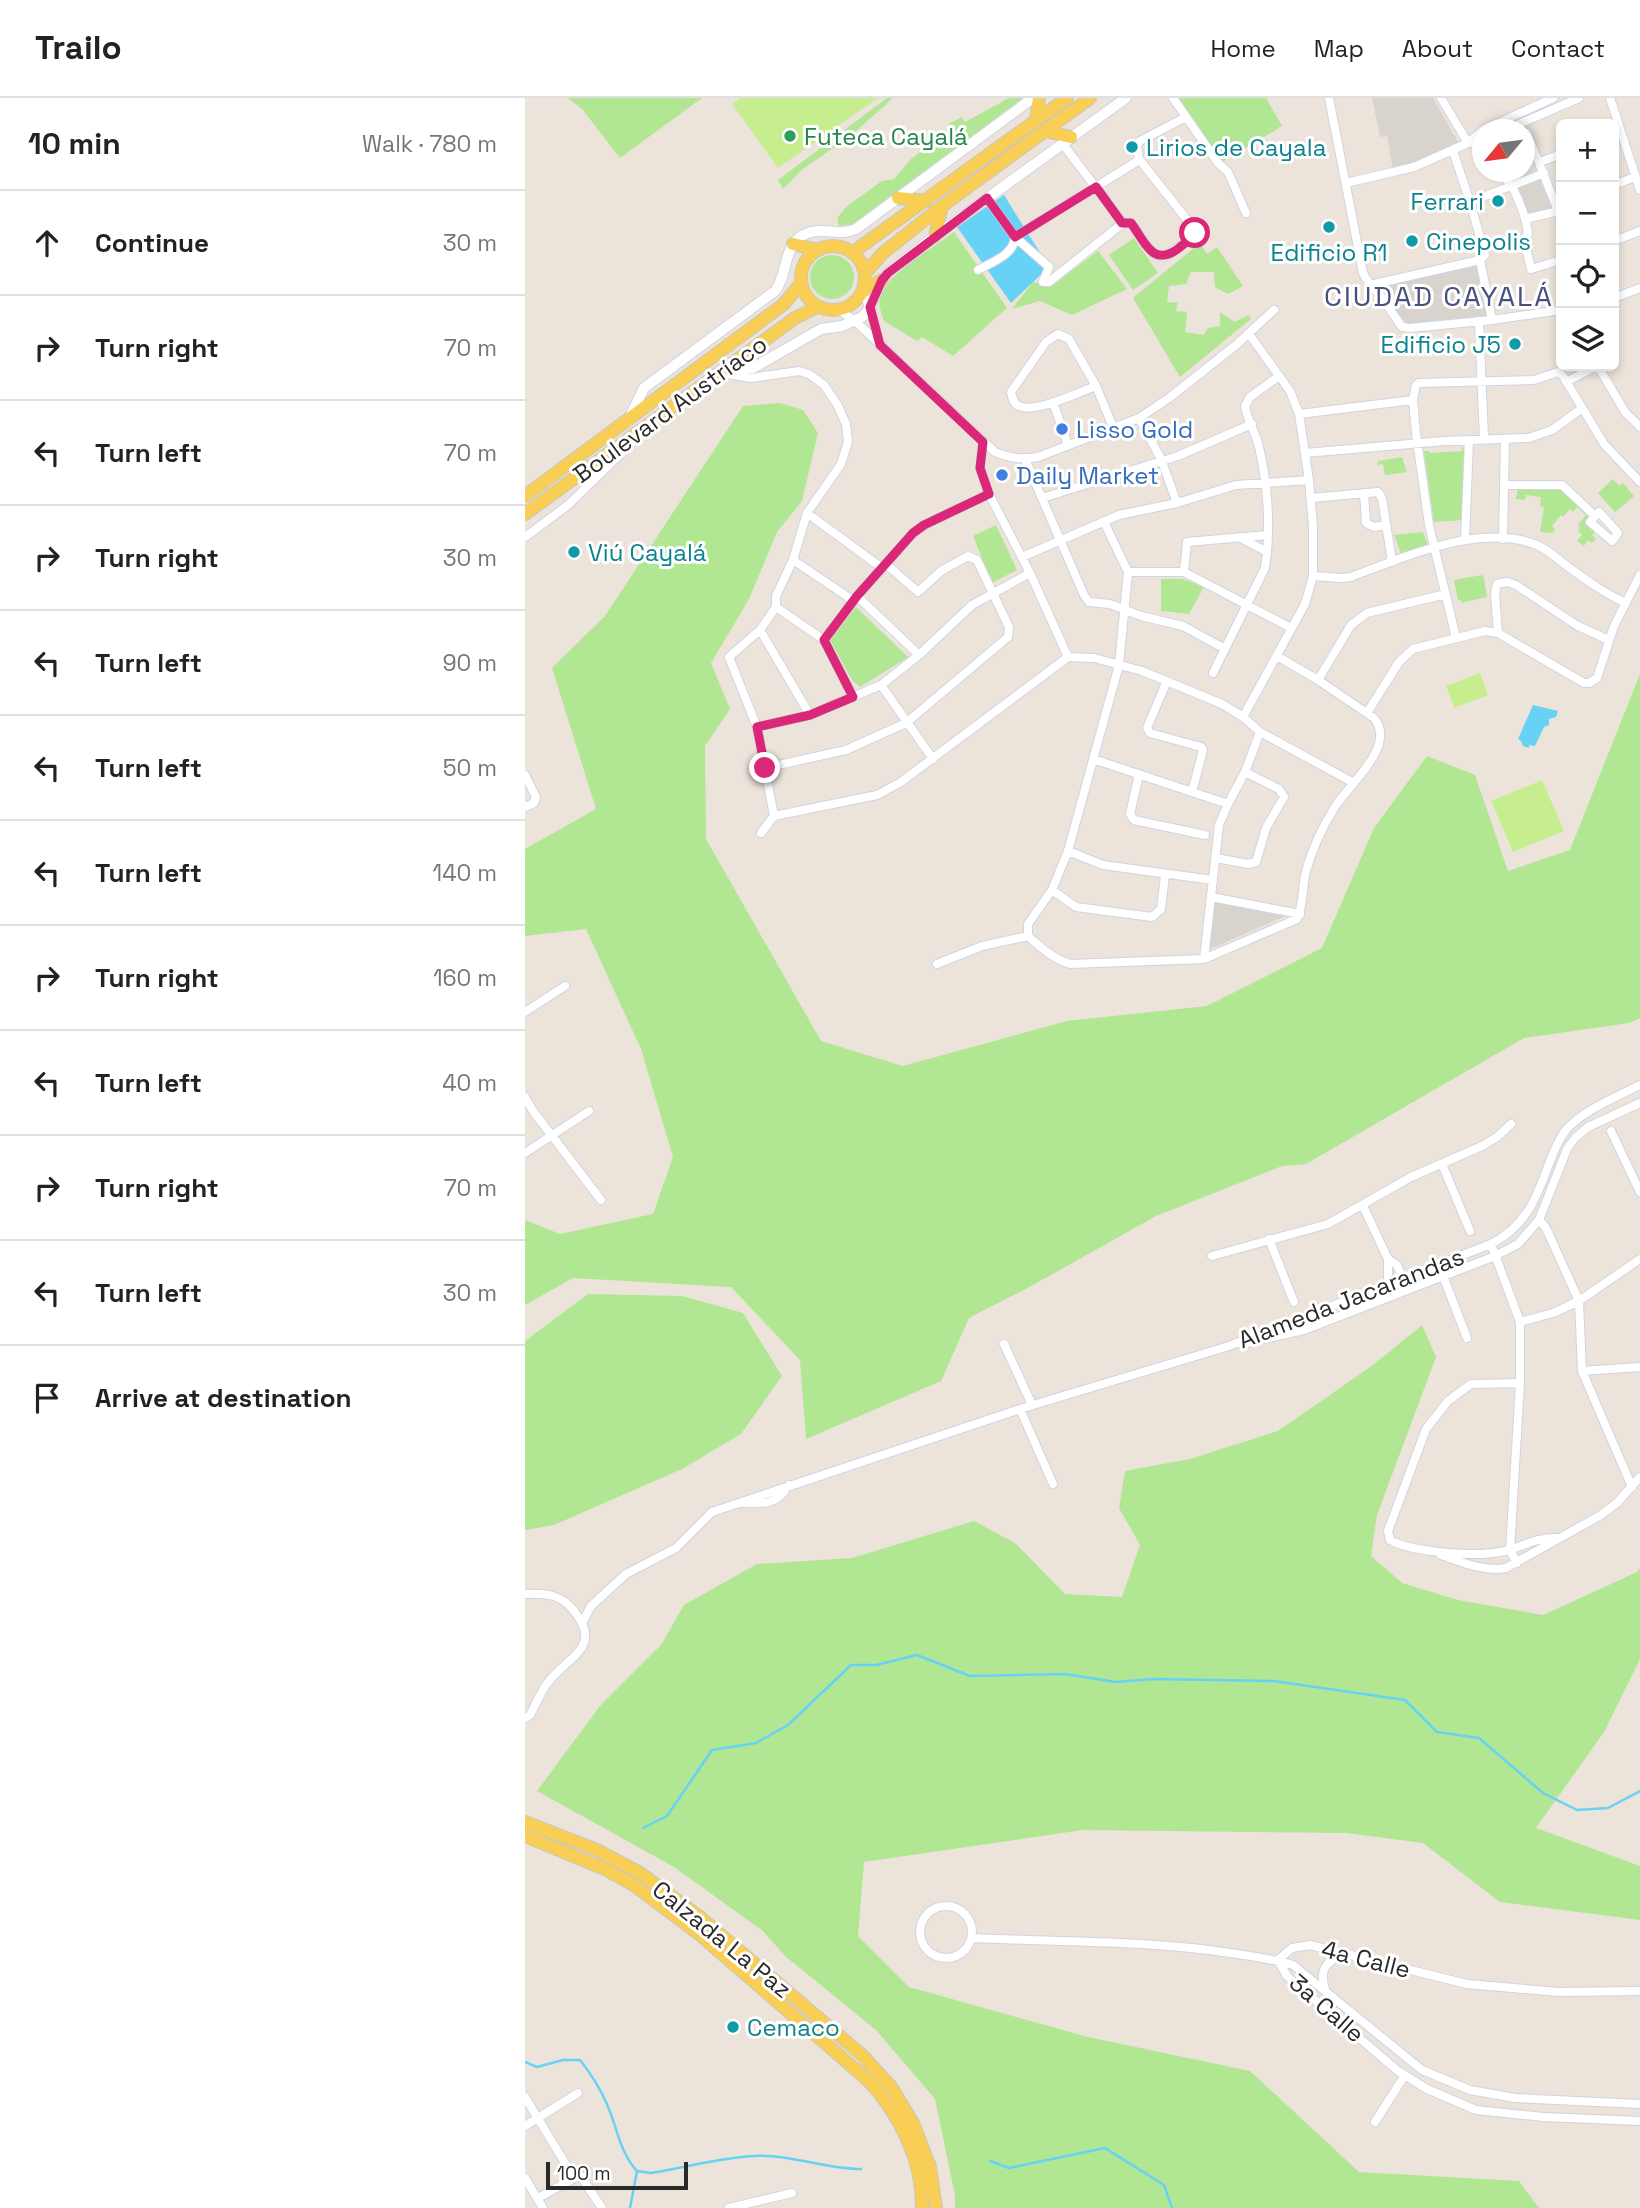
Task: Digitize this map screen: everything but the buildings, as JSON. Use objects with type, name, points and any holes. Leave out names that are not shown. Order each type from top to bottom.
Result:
[{"type":"main road","points":[[1036,121],[1039,98]]},
{"type":"main road","points":[[852,253],[1067,98]]},
{"type":"main road","points":[[865,273],[883,253],[942,206],[1090,98]]},
{"type":"main road","points":[[1045,131],[1066,140]]},
{"type":"main road","points":[[898,198],[926,201]]},
{"type":"main road","points":[[935,236],[942,206]]},
{"type":"main road","points":[[793,244],[818,250],[836,246],[852,253],[865,273],[862,292]]},
{"type":"main road","points":[[818,250],[802,268],[801,283],[806,297],[817,307],[839,310],[853,304],[862,292],[882,280]]},
{"type":"main road","name":"Boulevard Austríaco","points":[[525,496],[784,304],[801,283]]},
{"type":"main road","name":"Boulevard Austríaco","points":[[525,514],[795,318],[817,307]]},
{"type":"main road","name":"Calzada La Paz","points":[[525,1822],[597,1850],[640,1872],[701,1918],[852,2046],[892,2088],[904,2106],[920,2137],[924,2169]]},
{"type":"main road","name":"Calzada La Paz","points":[[525,1836],[593,1864],[635,1886],[685,1922],[877,2090],[897,2118],[924,2169]]},
{"type":"main road","points":[[922,2208],[924,2169]]},
{"type":"main road","points":[[924,2169],[936,2208]]},
{"type":"street","points":[[628,421],[644,388],[775,291],[793,244],[810,233],[849,232],[1033,98]]},
{"type":"street","points":[[722,372],[753,368],[821,329],[862,317],[870,307],[882,280],[935,236],[1126,98]]},
{"type":"street","points":[[1173,98],[1218,163],[1228,172],[1246,213]]},
{"type":"street","points":[[1329,98],[1363,273],[1402,327],[1492,320],[1556,311]]},
{"type":"street","points":[[1441,98],[1468,142]]},
{"type":"street","points":[[1528,119],[1553,98]]},
{"type":"street","points":[[1533,119],[1579,98]]},
{"type":"street","points":[[1610,98],[1614,119]]},
{"type":"street","points":[[987,198],[1015,237],[1049,267],[1043,282],[1049,282],[1122,223],[1131,223],[1154,254],[1160,257],[1170,255],[1195,233],[1139,159],[1136,149],[1140,141],[1186,117]]},
{"type":"street","points":[[1619,138],[1640,190]]},
{"type":"street","points":[[1346,184],[1414,167],[1453,151],[1472,139]]},
{"type":"street","points":[[1066,140],[1122,223]]},
{"type":"street","points":[[1468,142],[1472,141]]},
{"type":"street","points":[[1370,285],[1480,260],[1485,255],[1453,151]]},
{"type":"street","points":[[1535,151],[1556,201]]},
{"type":"street","points":[[1540,162],[1556,156]]},
{"type":"street","points":[[978,270],[1009,251],[1015,237],[1139,159]]},
{"type":"street","points":[[1470,202],[1544,173]]},
{"type":"street","points":[[1619,183],[1635,177]]},
{"type":"street","points":[[1482,247],[1524,239],[1528,234],[1512,187],[1506,182]]},
{"type":"street","points":[[1525,219],[1556,211]]},
{"type":"street","points":[[1619,240],[1640,231]]},
{"type":"street","points":[[1524,239],[1531,269],[1556,262]]},
{"type":"street","points":[[1480,260],[1492,320]]},
{"type":"street","points":[[1619,296],[1640,288]]},
{"type":"street","points":[[862,292],[870,307],[880,345]]},
{"type":"street","points":[[839,310],[855,321],[995,452],[1009,458],[1025,459],[1038,457],[1139,418],[1169,398],[1275,310]]},
{"type":"street","points":[[1479,321],[1484,439]]},
{"type":"street","points":[[1096,386],[1053,402],[1025,408],[1014,402],[1011,392],[1046,342],[1058,334],[1069,339],[1096,386],[1113,427]]},
{"type":"street","points":[[1243,716],[1305,604],[1313,576],[1311,498],[1296,402],[1249,334]]},
{"type":"street","points":[[1566,382],[1593,368],[1600,369],[1625,412],[1640,427]]},
{"type":"street","points":[[722,372],[751,378],[799,371],[809,374],[824,385],[837,404],[848,433],[846,452],[841,464],[807,513],[793,560],[776,596],[776,607],[760,630],[729,657],[757,727],[774,816]]},
{"type":"street","points":[[1456,638],[1429,525],[1413,400],[1415,387],[1419,383],[1534,380],[1558,372],[1604,444],[1640,482]]},
{"type":"street","points":[[1213,673],[1265,568],[1268,552],[1265,482],[1252,424],[1246,411],[1246,401],[1279,376]]},
{"type":"street","points":[[1299,414],[1413,400]]},
{"type":"street","points":[[1053,402],[1068,444]]},
{"type":"street","points":[[1305,453],[1541,435],[1581,409]]},
{"type":"street","points":[[525,537],[568,505],[657,418]]},
{"type":"street","points":[[1139,418],[1161,459],[1177,503]]},
{"type":"street","points":[[1042,498],[1196,449],[1252,424]]},
{"type":"street","points":[[1503,539],[1505,439]]},
{"type":"street","points":[[1465,539],[1469,440]]},
{"type":"street","points":[[983,442],[980,468],[989,494],[1030,573],[1068,657]]},
{"type":"street","points":[[1025,459],[1086,599],[1183,626],[1225,649]]},
{"type":"street","points":[[1022,557],[1119,515],[1177,503],[1236,485],[1309,481]]},
{"type":"street","points":[[1504,485],[1562,485],[1595,516]]},
{"type":"street","points":[[1311,498],[1376,492],[1380,494],[1392,562]]},
{"type":"street","points":[[1364,493],[1366,523],[1374,527],[1386,525]]},
{"type":"street","points":[[824,640],[856,598],[913,533],[989,494]]},
{"type":"street","points":[[765,768],[846,750],[906,723],[1008,637],[1009,628],[973,556],[968,556],[941,571],[918,592],[807,513]]},
{"type":"street","points":[[1028,936],[1028,924],[1052,890],[1068,851],[1119,665],[1128,572],[1104,522]]},
{"type":"street","points":[[1184,572],[1187,542],[1267,535]]},
{"type":"street","points":[[1238,536],[1268,552]]},
{"type":"street","points":[[1313,576],[1351,577],[1465,539],[1503,539],[1537,545],[1604,593],[1626,603]]},
{"type":"street","points":[[793,560],[856,598],[919,655]]},
{"type":"street","points":[[1128,572],[1184,572],[1291,628]]},
{"type":"street","points":[[757,727],[810,715],[881,685],[919,655],[972,605],[1030,573]]},
{"type":"street","points":[[1367,713],[1405,654],[1423,645],[1485,631],[1498,633],[1584,683],[1589,683],[1597,678],[1609,640],[1640,575]]},
{"type":"street","points":[[1498,633],[1495,593],[1497,584],[1507,582],[1578,626],[1609,640]]},
{"type":"street","points":[[1318,680],[1350,625],[1358,618],[1367,613],[1446,594]]},
{"type":"street","points":[[776,607],[824,640],[853,697]]},
{"type":"street","points":[[760,630],[810,715]]},
{"type":"street","points":[[1028,936],[1057,959],[1072,964],[1204,959],[1297,919],[1306,870],[1313,851],[1333,810],[1346,790],[1361,776],[1380,740],[1379,725],[1367,713],[1277,656]]},
{"type":"street","points":[[761,834],[774,816],[877,795],[901,782],[1068,657],[1094,658],[1142,671],[1222,704],[1243,716],[1260,732],[1354,783]]},
{"type":"street","points":[[1167,681],[1147,728],[1150,733],[1201,747],[1203,750],[1192,792]]},
{"type":"street","points":[[881,685],[933,759]]},
{"type":"street","points":[[1204,959],[1220,825],[1260,732]]},
{"type":"street","points":[[1093,759],[1227,804]]},
{"type":"street","points":[[1216,858],[1248,864],[1256,862],[1266,828],[1284,797],[1279,789],[1245,772]]},
{"type":"street","points":[[1139,774],[1131,811],[1134,820],[1205,835]]},
{"type":"street","points":[[525,775],[536,797],[534,803],[525,807]]},
{"type":"street","points":[[1068,851],[1103,865],[1213,880]]},
{"type":"street","points":[[1052,890],[1076,907],[1152,917],[1161,909],[1165,875]]},
{"type":"street","points":[[1211,897],[1300,914]]},
{"type":"street","points":[[937,964],[982,946],[1028,936]]},
{"type":"street","points":[[525,1012],[565,986]]},
{"type":"street","name":"Alameda Jacarandas","points":[[1229,1346],[1491,1244],[1515,1229],[1531,1208],[1556,1147],[1566,1130],[1583,1116],[1640,1085]]},
{"type":"street","points":[[525,1097],[601,1200]]},
{"type":"street","points":[[1617,1098],[1627,1097],[1631,1103],[1630,1108]]},
{"type":"street","name":"Alameda Jacarandas","points":[[1229,1346],[1304,1330],[1495,1256],[1518,1244],[1539,1220],[1567,1149],[1575,1138],[1588,1127],[1640,1103]]},
{"type":"street","points":[[525,1153],[589,1111]]},
{"type":"street","points":[[1212,1256],[1328,1224],[1411,1177],[1482,1146],[1511,1124]]},
{"type":"street","points":[[1611,1131],[1640,1192]]},
{"type":"street","points":[[1442,1164],[1471,1231]]},
{"type":"street","points":[[1363,1206],[1388,1259],[1388,1283],[1393,1296]]},
{"type":"street","points":[[1539,1220],[1546,1228],[1579,1301],[1582,1371],[1632,1487]]},
{"type":"street","points":[[1269,1239],[1294,1302]]},
{"type":"street","points":[[1491,1244],[1521,1322],[1510,1550],[1517,1563]]},
{"type":"street","points":[[1388,1259],[1397,1265],[1402,1277]]},
{"type":"street","points":[[1521,1322],[1553,1313],[1579,1301],[1640,1259]]},
{"type":"street","points":[[1443,1276],[1467,1338]]},
{"type":"street","points":[[1004,1344],[1032,1405]]},
{"type":"street","points":[[582,1623],[591,1606],[626,1574],[676,1548],[712,1512],[736,1502],[770,1502],[782,1496],[789,1485],[1032,1405],[1229,1346]]},
{"type":"street","points":[[1582,1371],[1640,1367]]},
{"type":"street","points":[[1520,1383],[1471,1384],[1448,1401],[1426,1429],[1388,1531],[1390,1540],[1398,1545],[1430,1551],[1483,1554],[1510,1550],[1540,1538],[1557,1538]]},
{"type":"street","points":[[1020,1409],[1053,1484]]},
{"type":"street","points":[[1430,1551],[1495,1570],[1517,1563],[1601,1515],[1640,1477]]},
{"type":"street","points":[[525,1594],[547,1593],[569,1604],[591,1606]]},
{"type":"street","points":[[525,1718],[530,1715],[548,1682],[576,1656],[585,1643],[587,1634],[569,1604]]},
{"type":"street","points":[[941,1906],[958,1909],[970,1921],[972,1938],[968,1946],[955,1957],[938,1957],[930,1953],[921,1939],[922,1922],[926,1915],[941,1906]]},
{"type":"street","points":[[972,1938],[1192,1947],[1278,1960]]},
{"type":"street","name":"4a Calle","points":[[1278,1960],[1300,1945],[1322,1947],[1342,1955],[1467,1984],[1559,1992],[1640,1991]]},
{"type":"street","points":[[1325,1989],[1323,1968],[1329,1961],[1342,1955]]},
{"type":"street","name":"3a Calle","points":[[1278,1960],[1293,1965],[1325,1989],[1422,2070],[1469,2090],[1515,2098],[1640,2104]]},
{"type":"street","name":"3a Calle","points":[[1278,1960],[1287,1976],[1405,2076],[1427,2090],[1476,2110],[1544,2117],[1640,2121]]},
{"type":"street","points":[[1375,2122],[1405,2076]]},
{"type":"street","points":[[525,2126],[578,2093]]},
{"type":"street","points":[[525,2097],[573,2178]]},
{"type":"street","points":[[538,2199],[578,2175],[602,2208]]},
{"type":"street","points":[[525,2178],[544,2208]]},
{"type":"street","points":[[729,2208],[792,2193]]},
{"type":"green space","points":[[568,98],[702,98],[620,158],[582,109]]},
{"type":"green space","name":"Futeca Cayalá","points":[[740,98],[878,98],[778,168],[732,104]]},
{"type":"green space","points":[[887,98],[893,98],[853,134],[803,169],[783,189],[778,180]]},
{"type":"green space","points":[[1009,98],[1023,98],[853,224],[839,226],[837,218],[847,206],[882,181],[894,179],[911,159],[950,129],[948,124],[962,117],[965,122]]},
{"type":"green space","points":[[1179,98],[1266,98],[1282,126],[1221,163]]},
{"type":"green space","points":[[954,232],[1007,308],[953,356],[922,337],[917,341],[884,321],[879,301],[894,277]]},
{"type":"green space","points":[[1134,238],[1158,273],[1133,290],[1109,255]]},
{"type":"green space","points":[[1200,243],[1207,254],[1217,247],[1243,286],[1228,294],[1215,287],[1214,272],[1191,272],[1186,284],[1169,286],[1167,302],[1178,303],[1176,311],[1187,312],[1185,332],[1204,335],[1208,328],[1220,326],[1220,312],[1235,322],[1248,315],[1251,319],[1180,377],[1133,298]]},
{"type":"green space","points":[[1098,251],[1127,289],[1072,315],[1040,301],[1012,309],[1033,282],[1053,285]]},
{"type":"green space","points":[[832,255],[841,256],[848,261],[853,268],[853,286],[848,293],[841,298],[832,299],[823,298],[816,293],[811,286],[810,277],[811,268],[816,261],[823,256]]},
{"type":"green space","points":[[780,403],[803,410],[818,433],[802,501],[777,532],[749,599],[711,663],[730,709],[705,746],[706,839],[821,1041],[903,1066],[1067,1021],[1207,1006],[1322,948],[1374,828],[1427,756],[1475,775],[1508,871],[1570,850],[1640,674],[1640,1018],[1629,1023],[1524,1038],[1306,1164],[1282,1166],[1156,1216],[969,1318],[941,1381],[806,1439],[800,1360],[731,1287],[573,1278],[525,1305],[525,1220],[560,1234],[653,1214],[673,1157],[641,1049],[586,929],[525,936],[525,849],[596,809],[552,668],[605,616],[743,406]]},
{"type":"green space","points":[[1462,447],[1465,448],[1463,520],[1434,522],[1424,451],[1462,451]]},
{"type":"green space","points":[[1402,457],[1407,472],[1385,475],[1383,464],[1377,465],[1378,461]]},
{"type":"green space","points":[[1613,479],[1619,486],[1623,483],[1634,496],[1615,512],[1598,493]]},
{"type":"green space","points":[[1518,487],[1558,487],[1588,514],[1589,518],[1585,524],[1595,532],[1592,535],[1596,539],[1592,543],[1588,540],[1584,546],[1577,541],[1582,535],[1578,531],[1578,525],[1586,515],[1577,507],[1573,512],[1570,509],[1563,517],[1561,515],[1552,526],[1555,529],[1553,533],[1540,532],[1544,507],[1540,506],[1541,497],[1526,495],[1525,500],[1516,499]]},
{"type":"green space","points":[[996,525],[1017,570],[992,583],[973,536]]},
{"type":"green space","points":[[1423,532],[1428,546],[1402,556],[1394,535]]},
{"type":"green space","points":[[1482,575],[1487,597],[1461,603],[1454,580]]},
{"type":"green space","points":[[1161,579],[1183,579],[1204,587],[1189,614],[1161,611]]},
{"type":"green space","points":[[856,607],[908,657],[860,687],[852,680],[830,640]]},
{"type":"green space","points":[[1480,673],[1488,695],[1454,708],[1446,686]]},
{"type":"green space","points":[[1542,780],[1564,831],[1513,852],[1491,801]]},
{"type":"green space","points":[[588,1294],[682,1296],[743,1313],[782,1376],[741,1434],[682,1469],[554,1525],[525,1530],[525,1341]]},
{"type":"green space","points":[[1422,1325],[1436,1357],[1377,1515],[1371,1556],[1402,1583],[1458,1600],[1543,1615],[1637,1572],[1640,1568],[1640,1659],[1604,1732],[1536,1828],[1640,1866],[1640,1920],[1500,1902],[1423,1843],[1346,1833],[1083,1830],[864,1862],[858,1936],[909,1987],[1088,2037],[1250,2071],[1359,2172],[1519,2181],[1539,2208],[955,2208],[955,2195],[935,2099],[876,2030],[785,1956],[763,1931],[674,1867],[537,1791],[600,1706],[661,1645],[684,1605],[757,1564],[852,1558],[974,1521],[1015,1543],[1065,1594],[1122,1597],[1140,1545],[1119,1508],[1125,1471],[1190,1459],[1278,1431],[1373,1365]]},
{"type":"shaded area","points":[[1372,98],[1433,98],[1458,142],[1413,165],[1393,169],[1387,136],[1380,137]]},
{"type":"shaded area","points":[[1544,173],[1556,203],[1556,212],[1525,219],[1512,187],[1523,182],[1535,182],[1535,177]]},
{"type":"shaded area","points":[[1480,260],[1492,320],[1402,327],[1370,285]]},
{"type":"shaded area","points":[[1211,897],[1292,913],[1206,951]]},
{"type":"water","points":[[1004,195],[1049,267],[1011,303],[957,227]]},
{"type":"water","points":[[1533,705],[1558,711],[1556,717],[1549,719],[1549,725],[1544,727],[1535,746],[1529,745],[1529,748],[1523,746],[1518,739]]},
{"type":"waterway","points":[[643,1828],[667,1816],[712,1750],[756,1743],[788,1725],[851,1665],[876,1665],[917,1655],[970,1676],[1065,1674],[1116,1682],[1153,1679],[1274,1681],[1405,1700],[1437,1732],[1479,1738],[1543,1793],[1577,1810],[1608,1808],[1640,1791]]},
{"type":"waterway","points":[[525,2062],[537,2067],[563,2060],[580,2060],[601,2091],[622,2147],[637,2171],[651,2173],[716,2160],[754,2156],[781,2157],[861,2169]]},
{"type":"waterway","points":[[990,2161],[1009,2168],[1105,2148],[1164,2185],[1172,2208]]},
{"type":"waterway","points":[[630,2208],[637,2171]]},
{"type":"place","name":"Futeca Cayalá","points":[[790,136]]},
{"type":"place","name":"Lirios de Cayala","points":[[1132,147]]},
{"type":"place","name":"Ferrari","points":[[1498,201]]},
{"type":"place","name":"Edificio R1","points":[[1329,227]]},
{"type":"place","name":"Cinepolis","points":[[1412,241]]},
{"type":"place","name":"Edificio J5","points":[[1515,344]]},
{"type":"place","name":"Lisso Gold","points":[[1062,429]]},
{"type":"place","name":"Daily Market","points":[[1002,475]]},
{"type":"place","name":"Viú Cayalá","points":[[574,552]]},
{"type":"place","name":"Cemaco","points":[[733,2027]]},
{"type":"district","name":"CIUDAD CAYALÁ","points":[[1439,296]]},
{"type":"route","points":[[765,768],[757,727],[810,715],[853,697],[824,640],[857,596],[913,533],[989,494],[980,468],[983,442],[880,345],[870,307],[883,278],[987,198],[1015,237],[1096,187],[1122,223],[1131,223],[1154,254],[1160,257],[1170,255],[1195,233]]}]
